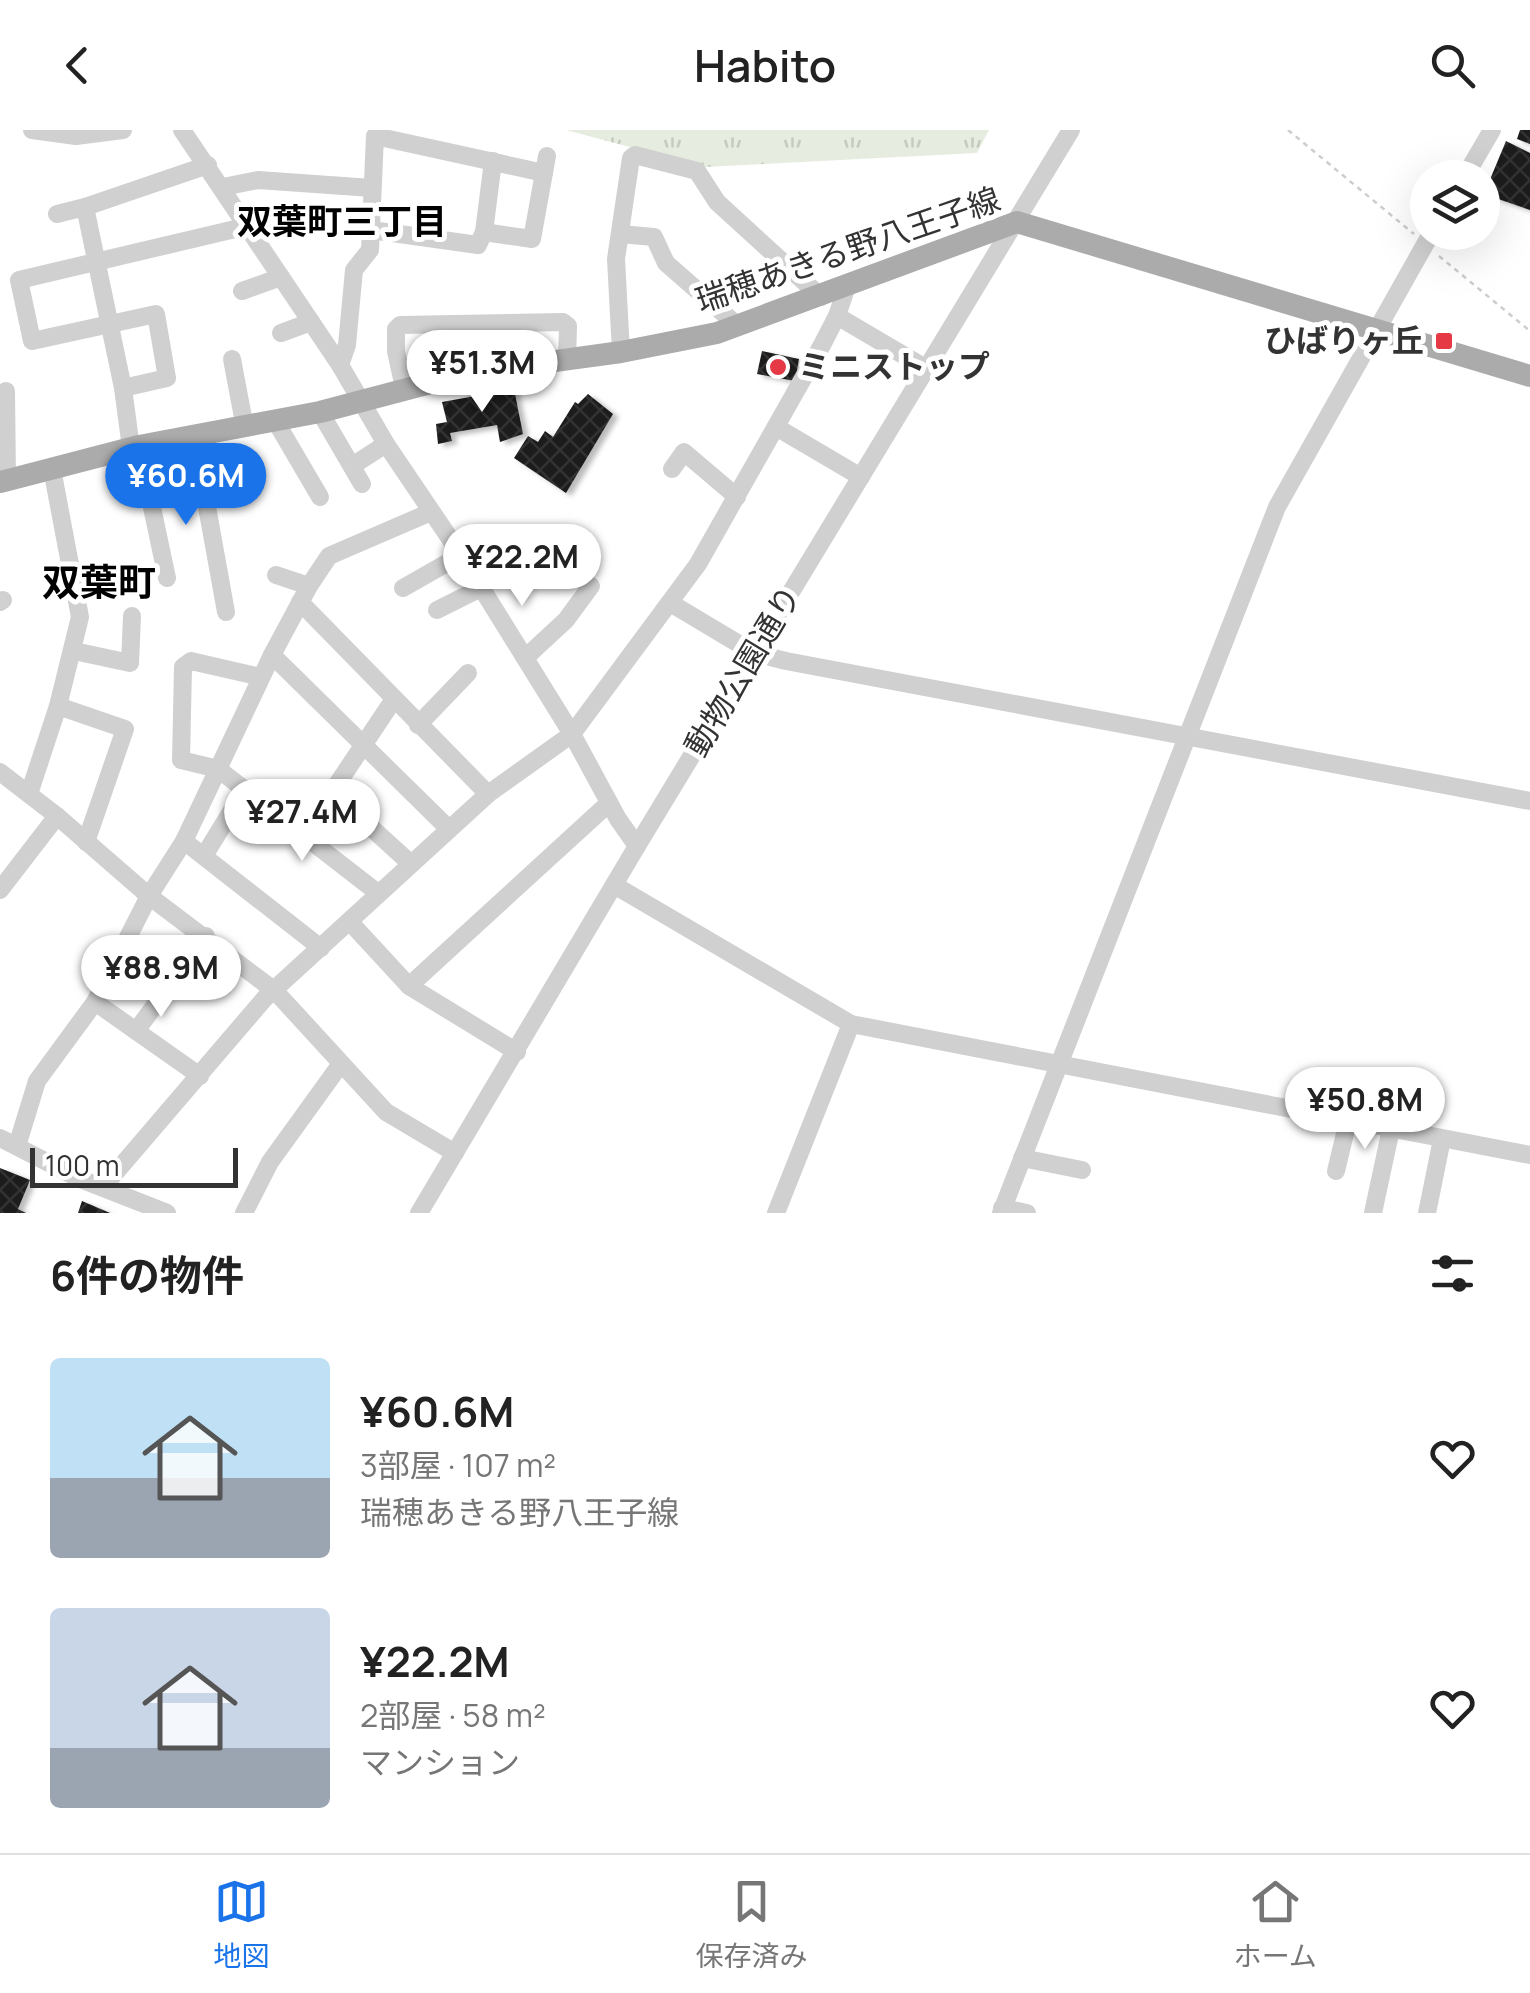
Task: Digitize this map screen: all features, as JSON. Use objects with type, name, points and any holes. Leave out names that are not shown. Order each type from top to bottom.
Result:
[{"type":"main road","name":"瑞穂あきる野八王子線","points":[[4,481],[135,447],[320,412],[468,374],[621,352],[738,326],[1017,222],[1530,376]]},
{"type":"street","points":[[32,130],[76,136],[123,130]]},
{"type":"street","points":[[182,130],[282,276],[386,444],[461,555],[637,846]]},
{"type":"street","name":"動物公園通り","points":[[419,1213],[1071,130]]},
{"type":"street","points":[[1474,160],[1492,130]]},
{"type":"street","points":[[340,365],[347,345],[354,270],[370,250],[375,136],[493,161],[546,164],[532,239],[484,232]]},
{"type":"street","points":[[621,352],[616,259],[631,158],[636,154],[698,170],[717,202],[819,298],[835,320],[927,369]]},
{"type":"street","points":[[371,230],[478,245],[484,232],[493,161]]},
{"type":"street","points":[[57,214],[208,165]]},
{"type":"street","points":[[222,188],[258,180],[372,188]]},
{"type":"street","points":[[85,207],[167,578]]},
{"type":"street","points":[[122,388],[167,378],[156,314],[32,341],[18,280],[248,226]]},
{"type":"street","points":[[620,234],[654,237],[666,262],[738,326]]},
{"type":"street","points":[[1027,1213],[1002,1211],[1277,506],[1422,250]]},
{"type":"street","points":[[242,291],[282,276]]},
{"type":"street","points":[[104,1186],[265,998],[488,794],[572,734],[672,604],[835,320],[847,286]]},
{"type":"street","points":[[281,333],[311,322]]},
{"type":"street","points":[[404,388],[396,350],[396,329],[400,325],[562,322],[568,326],[567,361]]},
{"type":"street","points":[[232,359],[245,428]]},
{"type":"street","points":[[4,481],[6,391]]},
{"type":"street","points":[[320,412],[362,484]]},
{"type":"street","points":[[276,422],[320,498]]},
{"type":"street","points":[[776,427],[861,478]]},
{"type":"street","points":[[194,435],[226,612]]},
{"type":"street","points":[[352,466],[386,444]]},
{"type":"street","points":[[672,469],[684,452],[736,498]]},
{"type":"street","points":[[29,794],[74,651],[80,617],[52,469]]},
{"type":"street","points":[[166,1213],[78,1178],[8,1142],[37,1080],[95,1002],[150,896],[184,841],[272,655],[329,556],[432,512]]},
{"type":"street","points":[[403,588],[461,555]]},
{"type":"street","points":[[276,575],[304,594],[394,699],[488,794]]},
{"type":"street","points":[[525,658],[566,620],[591,586]]},
{"type":"street","points":[[437,610],[481,588]]},
{"type":"street","points":[[672,604],[754,653],[1530,801]]},
{"type":"street","points":[[74,651],[130,663],[132,616]]},
{"type":"street","points":[[272,655],[449,829]]},
{"type":"street","points":[[262,677],[191,661],[183,667],[181,760],[218,769],[378,893]]},
{"type":"street","points":[[418,725],[468,673]]},
{"type":"street","points":[[394,699],[332,792],[410,863]]},
{"type":"street","points":[[58,706],[125,729],[86,842]]},
{"type":"street","points":[[0,772],[58,816],[150,896],[275,991],[386,1112],[455,1153]]},
{"type":"street","points":[[204,856],[245,789]]},
{"type":"street","points":[[410,986],[609,803]]},
{"type":"street","points":[[0,890],[58,816]]},
{"type":"street","points":[[184,841],[320,948]]},
{"type":"street","points":[[614,885],[851,1024],[1530,1155]]},
{"type":"street","points":[[348,922],[410,986],[518,1052]]},
{"type":"street","points":[[136,1032],[206,936]]},
{"type":"street","points":[[95,1002],[200,1076]]},
{"type":"street","points":[[782,1211],[851,1024]]},
{"type":"street","points":[[244,1213],[270,1162],[340,1065]]},
{"type":"street","points":[[1336,1172],[1348,1121]]},
{"type":"street","points":[[1373,1213],[1391,1128]]},
{"type":"street","points":[[1428,1213],[1442,1139]]},
{"type":"street","points":[[1022,1158],[1082,1170]]},
{"type":"path","points":[[1288,130],[1410,223]]},
{"type":"path","points":[[1442,250],[1530,331]]},
{"type":"green space","points":[[566,130],[989,130],[977,153],[705,167]]},
{"type":"building","points":[[1520,130],[1530,130],[1530,144],[1517,139]]},
{"type":"building","points":[[1506,141],[1530,153],[1530,210],[1500,200],[1498,160]]},
{"type":"building","name":"ミニストップ","points":[[762,351],[799,359],[795,381],[757,374]]},
{"type":"building","points":[[514,389],[523,434],[500,442],[497,425],[450,433],[452,441],[438,444],[436,424],[447,422],[442,402]]},
{"type":"building","points":[[588,394],[613,414],[566,493],[514,458],[528,436],[538,442],[545,431],[553,437],[575,402],[578,404]]},
{"type":"building","points":[[0,1168],[30,1180],[18,1209],[26,1213],[0,1213]]},
{"type":"building","points":[[82,1201],[110,1213],[78,1213]]},
{"type":"place","name":"ひばりヶ丘","points":[[1444,341]]},
{"type":"place","name":"ミニストップ","points":[[778,367]]},
{"type":"district","name":"双葉町三丁目","points":[[342,222]]},
{"type":"district","name":"双葉町","points":[[99,583]]}]
